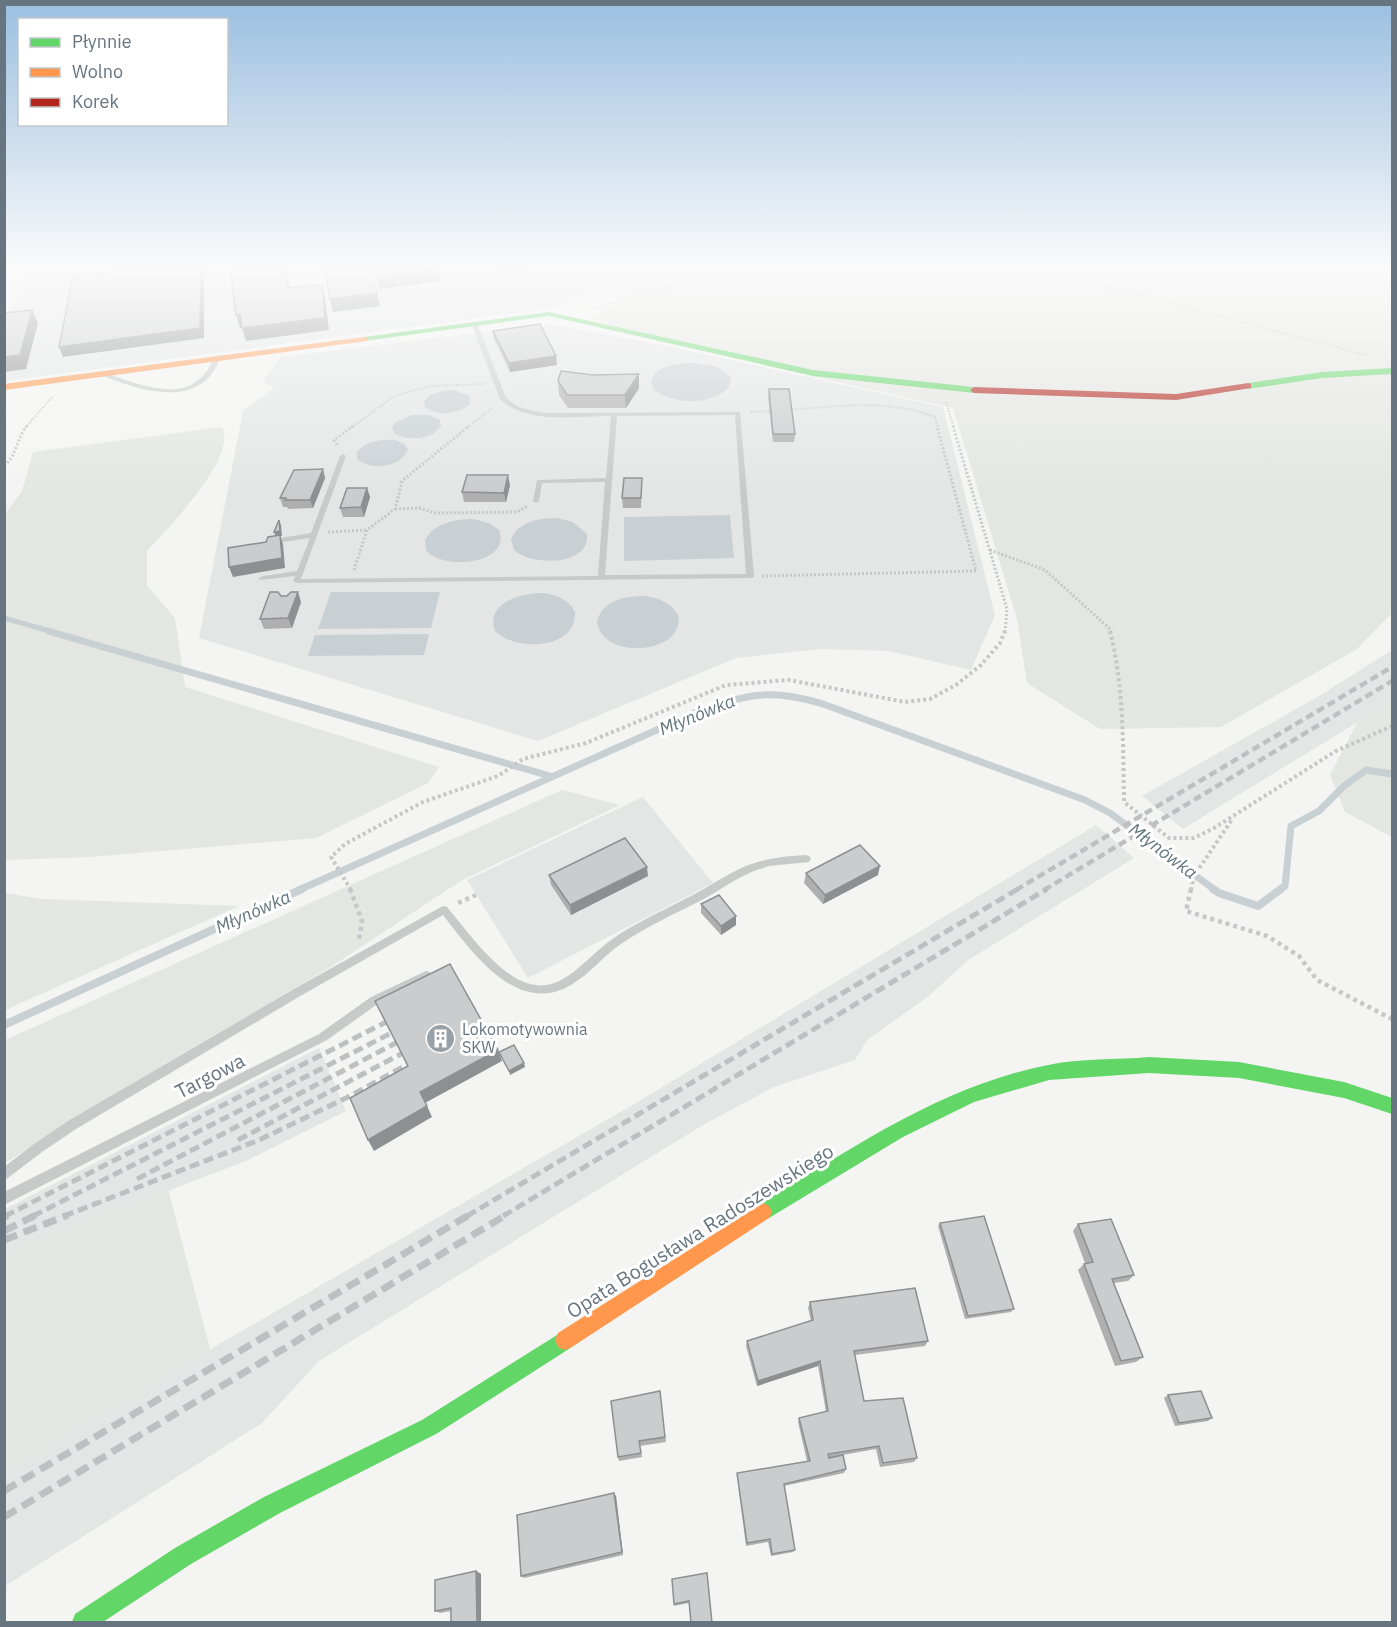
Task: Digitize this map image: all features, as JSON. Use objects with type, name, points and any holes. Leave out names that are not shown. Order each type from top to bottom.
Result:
[{"type":"street","points":[[4,387],[338,341]]},
{"type":"street","points":[[667,341],[813,374],[941,387],[1128,397],[1176,397],[1322,375],[1392,371]]},
{"type":"street","name":"Opata Bogusława Radoszewskiego","points":[[83,1623],[183,1556],[262,1510],[429,1427],[776,1203],[897,1131],[970,1095],[1049,1072],[1149,1065],[1239,1070],[1344,1090],[1392,1106]]},
{"type":"lane","points":[[263,578],[298,577],[350,581],[750,576],[738,413],[543,415],[525,412],[512,407],[503,399],[481,341]]},
{"type":"lane","points":[[98,373],[162,391],[183,389],[206,379],[215,368],[217,357]]},
{"type":"lane","points":[[601,578],[614,414]]},
{"type":"lane","points":[[292,592],[343,456]]},
{"type":"lane","points":[[536,501],[539,481],[609,480]]},
{"type":"lane","points":[[257,544],[314,535]]},
{"type":"lane","points":[[4,1175],[72,1125],[298,992],[444,910],[490,962],[515,982],[532,989],[549,988],[565,984],[614,944],[634,931],[754,867],[789,859],[806,859]]},
{"type":"lane","name":"Targowa","points":[[4,1199],[323,1037],[375,1000],[426,975]]},
{"type":"path","points":[[1312,341],[1372,357]]},
{"type":"path","points":[[4,465],[9,462],[20,434],[52,397],[56,379]]},
{"type":"path","points":[[343,456],[334,440],[394,396],[430,386],[497,384]]},
{"type":"path","points":[[344,968],[363,934],[359,907],[331,857],[345,844],[423,802],[498,776],[513,768],[523,759],[586,743],[726,685],[789,680],[919,703],[932,699],[970,675],[990,655],[1005,633],[1006,609],[941,387]]},
{"type":"path","points":[[395,509],[402,481],[503,399]]},
{"type":"path","points":[[738,413],[865,406],[924,411],[935,417],[976,571],[750,576]]},
{"type":"path","points":[[314,535],[333,531],[366,530],[395,509],[419,508],[436,513],[517,512],[536,501]]},
{"type":"path","points":[[350,581],[366,530]]},
{"type":"path","points":[[989,550],[1045,570],[1110,629],[1115,648],[1123,718],[1124,802],[1169,838],[1194,838],[1235,815],[1336,751],[1392,726]]},
{"type":"path","points":[[1235,815],[1194,876],[1186,911],[1268,936],[1299,956],[1317,980],[1392,1019]]},
{"type":"shaded area","points":[[5,341],[305,341],[5,381]]},
{"type":"shaded area","points":[[412,341],[641,341],[943,407],[995,615],[971,670],[889,651],[820,649],[736,658],[538,741],[199,638],[243,411],[274,388],[262,382],[281,357]]},
{"type":"shaded area","points":[[674,341],[1392,341],[1392,613],[1357,649],[1221,727],[1100,729],[1027,683],[1017,619],[953,408],[815,377]]},
{"type":"shaded area","points":[[707,364],[723,371],[731,379],[729,387],[713,398],[692,401],[671,399],[654,390],[651,381],[657,372],[672,365]]},
{"type":"shaded area","points":[[454,390],[470,396],[470,404],[448,413],[436,412],[425,407],[424,401],[431,395]]},
{"type":"shaded area","points":[[412,415],[429,415],[440,420],[441,426],[426,437],[407,438],[395,434],[392,429],[394,423]]},
{"type":"shaded area","points":[[222,427],[224,440],[220,456],[211,474],[184,510],[147,551],[147,586],[175,618],[185,687],[439,767],[428,783],[316,838],[90,857],[5,860],[5,514],[22,491],[33,452]]},
{"type":"shaded area","points":[[379,440],[396,440],[408,449],[405,455],[393,464],[377,466],[357,459],[357,452],[369,443]]},
{"type":"shaded area","points":[[730,515],[734,558],[624,561],[624,517]]},
{"type":"shaded area","points":[[557,518],[573,522],[587,534],[585,545],[579,553],[570,558],[545,561],[533,559],[514,550],[511,539],[519,528],[537,520]]},
{"type":"shaded area","points":[[473,519],[489,523],[499,530],[500,541],[496,550],[487,557],[475,561],[447,561],[426,551],[425,540],[439,526],[452,521]]},
{"type":"shaded area","points":[[331,592],[440,592],[431,628],[318,629]]},
{"type":"shaded area","points":[[543,593],[562,598],[575,612],[573,625],[566,634],[543,644],[530,644],[504,638],[495,631],[493,621],[500,606],[516,597]]},
{"type":"shaded area","points":[[644,596],[664,601],[671,607],[678,615],[677,628],[669,638],[657,645],[642,648],[612,643],[602,634],[597,621],[604,608],[622,598]]},
{"type":"shaded area","points":[[429,634],[424,655],[308,656],[315,635]]},
{"type":"shaded area","points":[[1392,650],[1392,701],[1183,829],[1142,796],[1319,696]]},
{"type":"shaded area","points":[[1392,701],[1392,837],[1345,812],[1330,775],[1357,723]]},
{"type":"shaded area","points":[[562,790],[620,805],[462,880],[331,967],[136,1081],[5,1163],[5,1040]]},
{"type":"shaded area","points":[[643,797],[713,883],[528,978],[467,880]]},
{"type":"shaded area","points":[[1096,825],[1134,858],[968,960],[929,996],[867,1040],[855,1060],[774,1087],[703,1125],[319,1361],[262,1423],[5,1586],[5,1468],[634,1104]]},
{"type":"shaded area","points":[[4,893],[43,899],[239,906],[5,1010]]},
{"type":"shaded area","points":[[319,1048],[346,1111],[246,1161],[5,1253],[5,1209]]},
{"type":"shaded area","points":[[168,1189],[210,1349],[5,1468],[5,1253]]},
{"type":"building","points":[[4,341],[24,341],[20,355],[4,357]]},
{"type":"building","points":[[60,341],[104,341],[59,347]]},
{"type":"building","points":[[498,341],[548,341],[556,356],[509,363]]},
{"type":"building","points":[[561,371],[593,375],[639,374],[625,395],[567,395],[558,381]]},
{"type":"building","points":[[769,389],[789,389],[795,434],[773,434]]},
{"type":"building","points":[[323,469],[310,500],[280,498],[294,470]]},
{"type":"building","points":[[467,475],[508,475],[504,493],[462,492]]},
{"type":"building","points":[[624,478],[642,478],[641,498],[622,498]]},
{"type":"building","points":[[347,488],[367,488],[361,507],[340,508]]},
{"type":"building","points":[[279,520],[280,531],[274,532]]},
{"type":"building","points":[[280,535],[282,558],[229,567],[228,548],[266,542],[268,537]]},
{"type":"building","points":[[270,592],[278,592],[281,596],[287,596],[291,592],[298,592],[288,618],[260,619]]},
{"type":"building","points":[[625,838],[647,867],[570,905],[549,875]]},
{"type":"building","points":[[860,845],[880,866],[825,895],[806,873]]},
{"type":"building","points":[[719,895],[736,916],[721,926],[701,904]]},
{"type":"building","name":"Lokomotywownia SKW","points":[[450,964],[498,1050],[420,1092],[427,1106],[368,1140],[350,1098],[408,1066],[375,1001]]},
{"type":"building","points":[[514,1045],[524,1063],[509,1071],[499,1052]]},
{"type":"building","points":[[984,1216],[1014,1309],[968,1316],[940,1223]]},
{"type":"building","points":[[1111,1219],[1134,1275],[1112,1279],[1143,1357],[1121,1361],[1084,1264],[1093,1262],[1078,1224]]},
{"type":"building","points":[[915,1288],[928,1341],[854,1351],[864,1401],[903,1398],[917,1458],[883,1463],[879,1446],[828,1454],[829,1458],[843,1455],[846,1469],[784,1484],[795,1550],[772,1554],[770,1539],[747,1543],[737,1473],[810,1461],[799,1418],[828,1411],[820,1361],[758,1381],[747,1341],[813,1320],[810,1302]]},
{"type":"building","points":[[660,1391],[665,1437],[639,1441],[641,1453],[618,1457],[611,1401]]},
{"type":"building","points":[[1201,1391],[1212,1418],[1179,1423],[1168,1395]]},
{"type":"building","points":[[614,1493],[622,1552],[521,1576],[517,1515]]},
{"type":"building","points":[[476,1571],[477,1623],[451,1623],[451,1608],[435,1611],[435,1580]]},
{"type":"building","points":[[707,1573],[712,1623],[691,1623],[689,1601],[674,1604],[672,1579]]},
{"type":"waterway","points":[[4,618],[53,632]]},
{"type":"waterway","points":[[48,631],[550,776]]},
{"type":"waterway","name":"Młynówka","points":[[299,890],[697,712],[759,695],[788,696],[823,704],[1085,800],[1110,813],[1215,890]]},
{"type":"waterway","name":"Młynówka","points":[[1279,890],[1285,886],[1291,826],[1319,811],[1344,786],[1366,770],[1392,774]]},
{"type":"waterway","name":"Młynówka","points":[[4,1025],[302,889]]},
{"type":"waterway","name":"Młynówka","points":[[1213,889],[1258,906],[1281,889]]},
{"type":"railway","points":[[1016,890],[1392,667]]},
{"type":"railway","points":[[1044,890],[1392,681]]},
{"type":"railway","points":[[467,1216],[1018,889]]},
{"type":"railway","points":[[503,1216],[1047,889]]},
{"type":"railway","points":[[5,1216],[400,1015]]},
{"type":"railway","points":[[33,1216],[405,1026]]},
{"type":"railway","points":[[137,1179],[411,1035]]},
{"type":"railway","points":[[238,1140],[416,1046]]},
{"type":"railway","points":[[64,1216],[259,1140],[346,1098],[421,1057]]},
{"type":"railway","points":[[4,1217],[8,1215]]},
{"type":"railway","points":[[4,1231],[36,1215]]},
{"type":"railway","points":[[4,1240],[68,1215]]},
{"type":"railway","points":[[4,1491],[469,1215]]},
{"type":"railway","points":[[4,1517],[506,1215]]},
{"type":"traffic: fast","points":[[669,341],[813,373],[974,390]]},
{"type":"traffic: fast","points":[[1248,386],[1322,375],[1392,371]]},
{"type":"traffic: fast","points":[[763,1212],[897,1131],[971,1095],[1049,1072],[1149,1065],[1239,1070],[1344,1090],[1392,1106]]},
{"type":"traffic: fast","points":[[83,1622],[183,1556],[272,1505],[429,1427],[565,1340]]},
{"type":"traffic: slow","points":[[4,387],[350,341]]},
{"type":"traffic: slow","points":[[565,1340],[763,1212]]},
{"type":"traffic: jam","points":[[974,390],[1176,397],[1248,386]]},
{"type":"place","name":"Lokomotywownia SKW","points":[[441,1038]]}]
